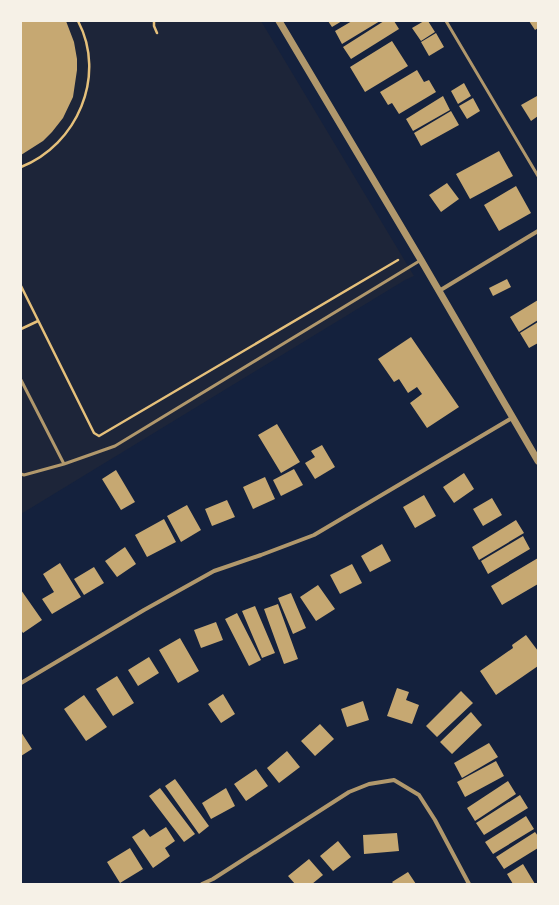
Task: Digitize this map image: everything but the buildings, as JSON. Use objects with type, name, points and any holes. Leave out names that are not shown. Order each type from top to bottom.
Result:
[{"type":"street","points":[[279,21],[538,461]]},
{"type":"street","points":[[439,291],[538,231]]},
{"type":"street","points":[[21,682],[214,571],[314,535],[512,418]]},
{"type":"street","points":[[202,884],[349,792],[369,784],[394,780],[419,795],[435,820],[469,884]]},
{"type":"street","points":[[213,878],[216,884]]},
{"type":"lane","points":[[446,21],[538,176]]},
{"type":"lane","points":[[21,474],[24,475],[64,464],[114,446],[421,260]]},
{"type":"lane","points":[[21,380],[64,464]]},
{"type":"path","points":[[21,167],[39,159],[55,146],[70,129],[80,110],[86,92],[89,67],[85,40],[78,21]]},
{"type":"path","points":[[154,21],[154,26],[157,33]]},
{"type":"path","points":[[21,286],[94,433],[99,436],[398,260]]},
{"type":"path","points":[[21,329],[38,321]]},
{"type":"shaded area","points":[[21,21],[261,21],[414,276],[405,280],[21,514]]}]
